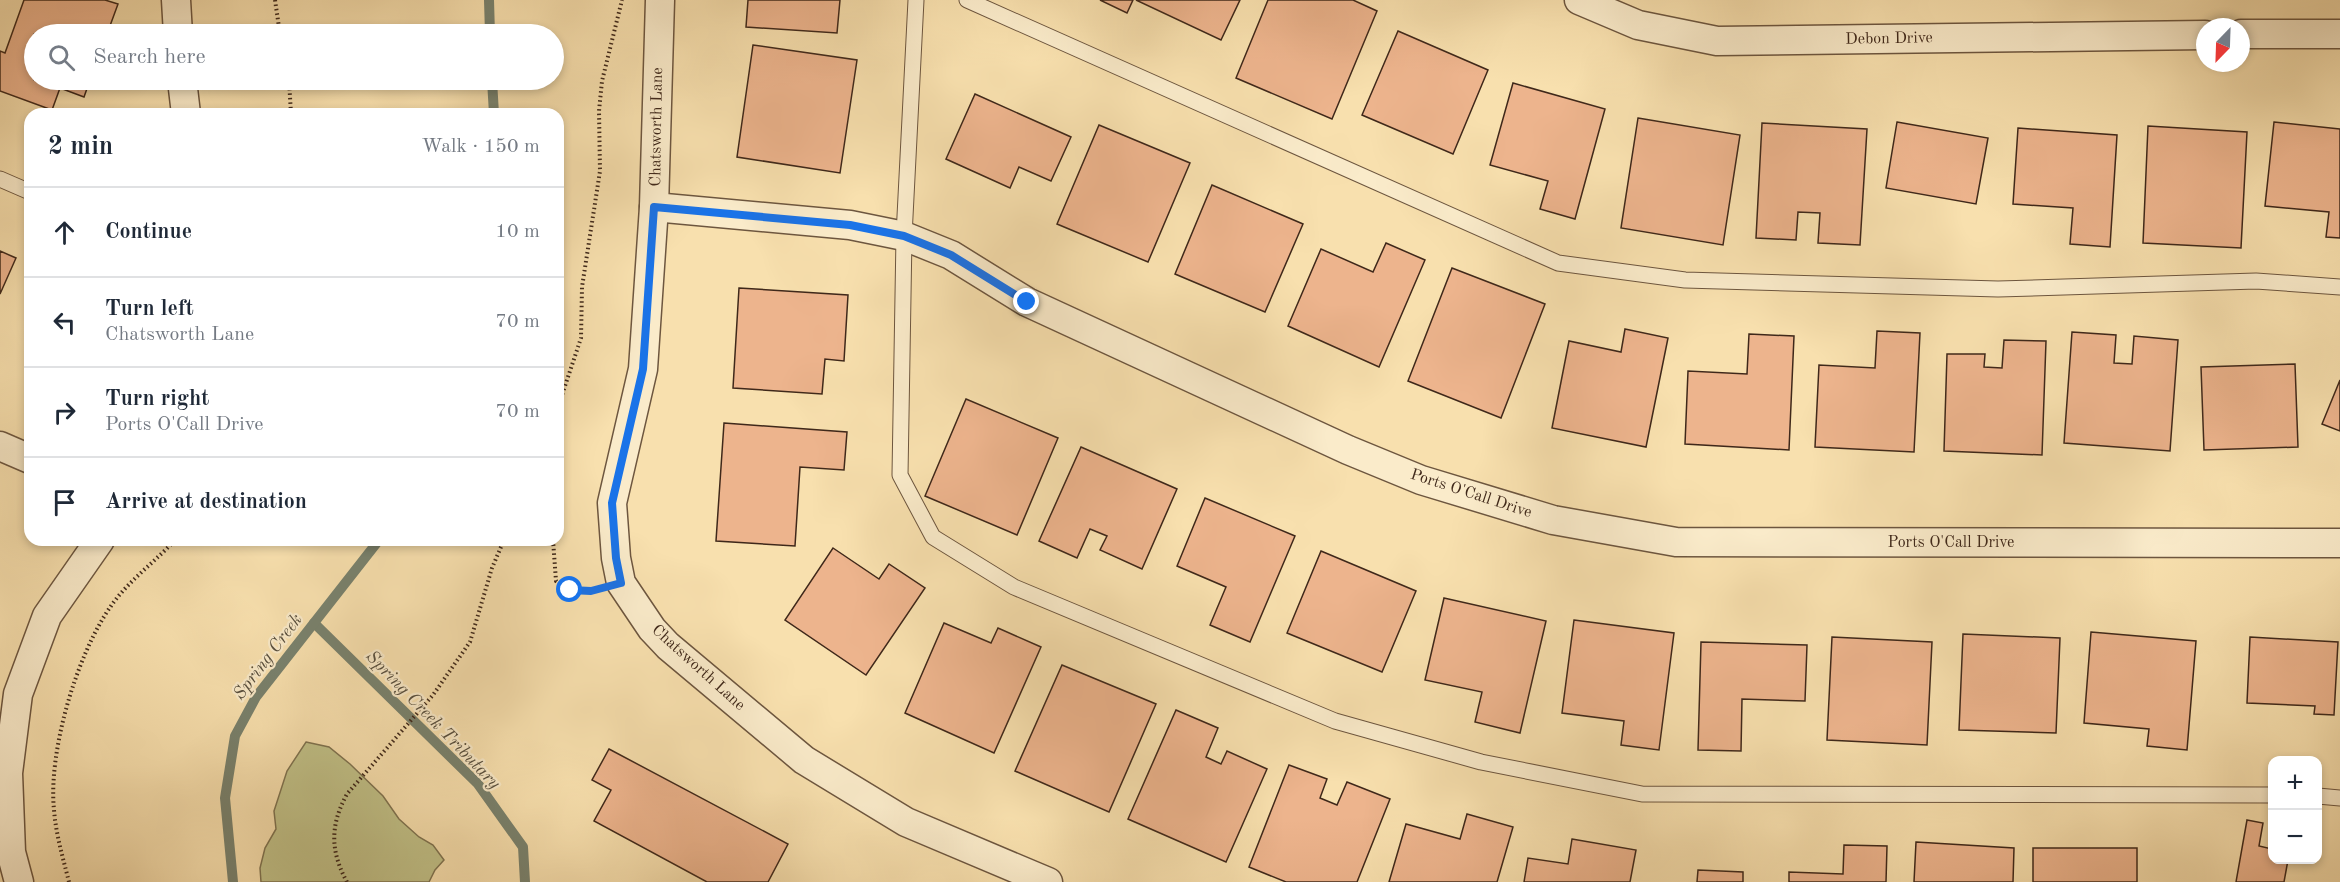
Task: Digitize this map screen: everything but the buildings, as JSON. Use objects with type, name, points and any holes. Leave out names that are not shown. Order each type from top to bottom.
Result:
[{"type":"street","points":[[176,0],[177,24]]},
{"type":"street","name":"Chatsworth Lane","points":[[660,0],[654,207],[643,369],[612,503],[616,558],[621,583],[652,629],[668,646],[804,760],[906,822],[1048,882]]},
{"type":"street","name":"Debon Drive","points":[[1579,0],[1638,25],[1717,41],[2196,34]]},
{"type":"street","points":[[2250,34],[2340,34]]},
{"type":"street","points":[[183,90],[185,108]]},
{"type":"street","name":"Ports O'Call Drive","points":[[654,207],[850,225],[904,236],[951,255],[1027,302],[1348,450],[1421,480],[1553,520],[1676,542],[2340,543]]},
{"type":"street","points":[[0,446],[24,456]]},
{"type":"street","points":[[19,882],[11,852],[8,773],[18,694],[47,616],[96,546]]},
{"type":"lane","points":[[916,0],[904,236],[900,476],[933,537],[1014,587],[1335,721],[1481,762],[1642,794],[2268,795]]},
{"type":"lane","points":[[967,0],[1558,263],[1697,280],[1998,289],[2256,281],[2340,287]]},
{"type":"lane","points":[[0,179],[24,189]]},
{"type":"lane","points":[[2322,796],[2340,798]]},
{"type":"path","points":[[275,0],[279,24]]},
{"type":"path","points":[[564,389],[581,338],[582,287],[600,171],[598,111],[602,81],[622,0]]},
{"type":"path","points":[[290,90],[291,108]]},
{"type":"path","points":[[69,882],[58,841],[53,808],[55,765],[70,695],[83,660],[112,605],[169,546]]},
{"type":"path","points":[[347,882],[337,856],[333,831],[337,812],[347,794],[433,695],[470,642],[492,568],[501,546]]},
{"type":"path","points":[[553,546],[556,581],[570,590],[591,591],[621,583]]},
{"type":"green space","points":[[306,742],[329,747],[350,764],[383,796],[399,819],[419,837],[433,845],[444,860],[435,870],[429,882],[261,882],[260,868],[265,848],[276,829],[274,811],[287,771]]},
{"type":"waterway","name":"Spring Creek","points":[[489,0],[490,24]]},
{"type":"waterway","name":"Spring Creek","points":[[493,90],[494,108]]},
{"type":"waterway","name":"Spring Creek","points":[[233,882],[225,798],[235,736],[256,697],[374,546]]},
{"type":"waterway","name":"Spring Creek Tributary","points":[[314,623],[478,784],[523,847],[525,882]]},
{"type":"route","points":[[570,590],[591,591],[621,583],[616,558],[612,503],[643,369],[654,207],[850,225],[904,236],[951,255],[1027,302]]}]
